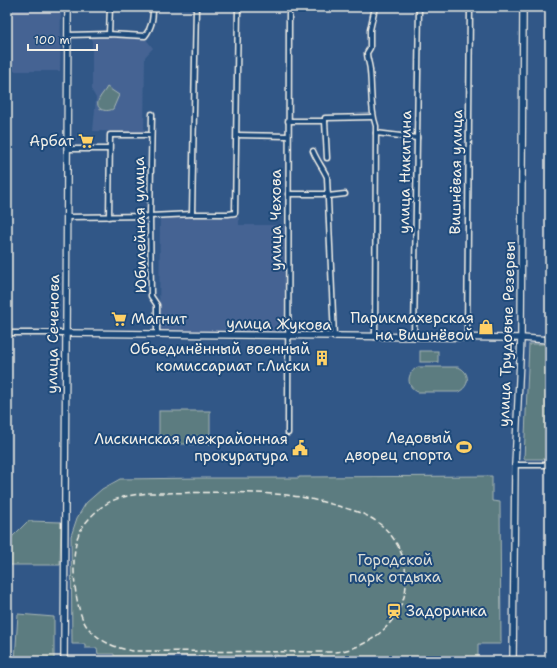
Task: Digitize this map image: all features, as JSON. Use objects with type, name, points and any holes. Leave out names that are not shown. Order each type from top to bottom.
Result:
[{"type":"main road","name":"улица Сеченова","points":[[64,661],[68,7]]},
{"type":"main road","name":"улица Трудовые Резервы","points":[[513,661],[515,465],[521,338],[523,7]]},
{"type":"main road","name":"улица Жукова","points":[[66,333],[521,338],[550,340]]},
{"type":"street","points":[[109,34],[110,7]]},
{"type":"street","points":[[68,35],[109,34],[145,36],[152,25],[153,7]]},
{"type":"street","points":[[192,214],[196,7]]},
{"type":"street","points":[[66,216],[109,217],[235,213],[238,7]]},
{"type":"street","name":"улица Чехова","points":[[288,433],[289,7]]},
{"type":"street","points":[[375,7],[370,30],[370,48],[367,53],[370,66],[372,98],[371,111],[376,126],[375,337]]},
{"type":"street","name":"улица Никитина","points":[[414,337],[419,7]]},
{"type":"street","name":"Вишнёвая улица","points":[[467,338],[470,7]]},
{"type":"street","name":"Юбилейная улица","points":[[152,114],[150,216],[151,296],[157,305],[157,334]]},
{"type":"street","points":[[288,121],[325,121],[325,118],[373,117]]},
{"type":"street","points":[[325,121],[326,158]]},
{"type":"street","points":[[376,133],[417,138]]},
{"type":"street","points":[[109,217],[110,135],[151,135]]},
{"type":"street","points":[[237,135],[288,136]]},
{"type":"street","points":[[67,149],[109,148]]},
{"type":"street","points":[[313,151],[317,161],[328,177],[334,337]]},
{"type":"street","points":[[288,194],[345,194]]},
{"type":"street","name":"улица Жукова","points":[[7,333],[66,333]]},
{"type":"street","points":[[515,465],[550,465]]},
{"type":"shaded area","points":[[7,7],[61,7],[60,71],[7,71]]},
{"type":"shaded area","points":[[92,36],[145,38],[153,48],[145,57],[144,132],[93,131],[96,98],[92,91]]},
{"type":"shaded area","points":[[160,216],[239,217],[239,225],[285,225],[284,331],[159,331]]},
{"type":"green space","points":[[107,87],[119,95],[113,109],[107,111],[99,108],[98,102]]},
{"type":"green space","points":[[529,344],[550,344],[550,459],[524,459]]},
{"type":"green space","points":[[420,351],[438,351],[438,362],[420,362]]},
{"type":"green space","points":[[418,367],[458,367],[465,372],[467,376],[467,383],[462,390],[458,392],[418,392],[411,387],[409,380],[411,373]]},
{"type":"green space","points":[[159,411],[210,411],[210,444],[159,444]]},
{"type":"green space","name":"Городской парк отдыха","points":[[492,476],[492,501],[500,502],[501,644],[478,644],[478,661],[278,661],[278,655],[114,656],[114,654],[98,654],[97,648],[85,648],[85,644],[72,644],[71,536],[77,518],[86,503],[102,489],[120,479]]},
{"type":"green space","points":[[28,521],[61,522],[60,565],[7,565],[7,542]]},
{"type":"green space","points":[[18,614],[54,617],[54,661],[15,661]]},
{"type":"railway","points":[[227,492],[281,495],[322,502],[363,514],[381,525],[393,537],[401,552],[406,576],[405,594],[401,605],[390,623],[374,638],[355,647],[335,652],[133,651],[109,644],[88,628],[79,610],[74,570],[74,557],[78,536],[92,516],[109,502],[122,497],[149,493],[227,492]]},
{"type":"place","name":"Арбат","points":[[86,141]]},
{"type":"place","name":"Магнит","points":[[119,319]]},
{"type":"place","name":"Парикмахерская на Вишнёвой","points":[[486,327]]},
{"type":"place","name":"Объединённый военный комиссариат г.Лиски","points":[[322,358]]},
{"type":"place","name":"Ледовый дворец спорта","points":[[464,447]]},
{"type":"place","name":"Лискинская межрайонная прокуратура","points":[[300,448]]},
{"type":"place","name":"Задоринка","points":[[394,611]]}]
